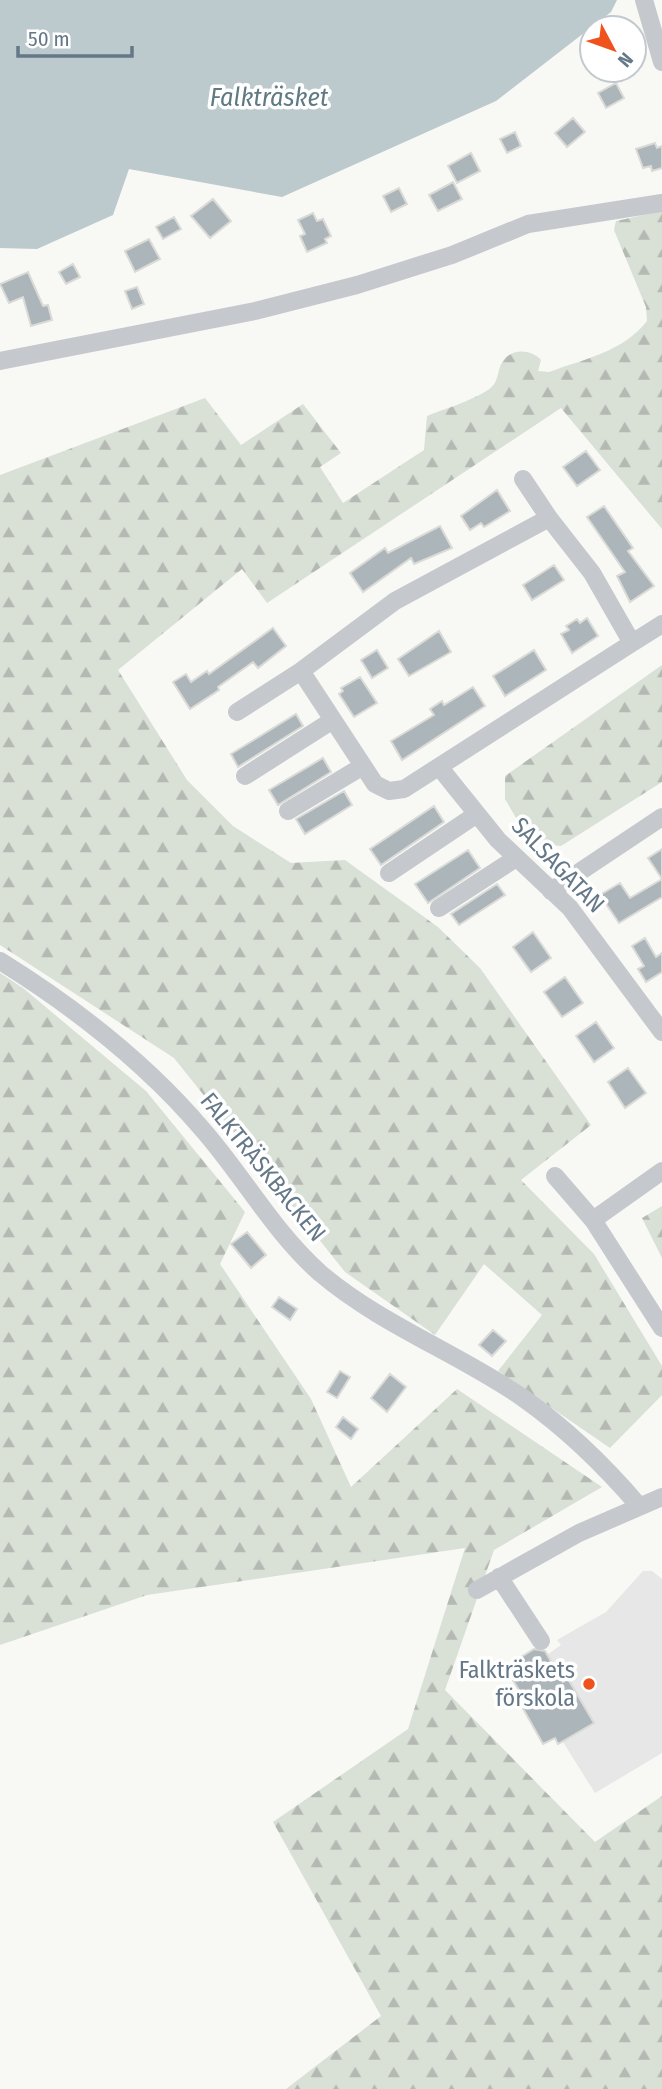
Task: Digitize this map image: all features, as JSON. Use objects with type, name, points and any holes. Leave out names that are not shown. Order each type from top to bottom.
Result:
[{"type":"street","points":[[644,0],[662,62]]},
{"type":"street","points":[[0,360],[255,311],[357,285],[452,255],[528,224],[662,203]]},
{"type":"street","points":[[523,479],[592,573],[632,643]]},
{"type":"street","points":[[237,712],[301,671],[395,601],[550,518]]},
{"type":"street","points":[[301,671],[375,784],[389,791],[404,789],[440,768],[662,624]]},
{"type":"street","points":[[245,776],[333,720]]},
{"type":"street","points":[[288,811],[363,766]]},
{"type":"street","name":"SALSAGATAN","points":[[440,768],[516,858],[570,908],[655,1007],[662,1032]]},
{"type":"street","points":[[388,873],[477,814]]},
{"type":"street","points":[[551,891],[662,817]]},
{"type":"street","points":[[439,908],[516,858]]},
{"type":"street","name":"FALKTRÄSKBACKEN","points":[[0,961],[141,1066],[204,1130],[281,1235],[321,1273],[361,1304],[522,1397],[583,1444],[639,1506]]},
{"type":"street","points":[[593,1220],[662,1171]]},
{"type":"street","points":[[555,1176],[593,1220],[662,1328]]},
{"type":"street","points":[[477,1590],[579,1533],[662,1497]]},
{"type":"street","points":[[499,1577],[541,1641]]},
{"type":"shaded area","name":"Falkträskets förskola","points":[[643,1571],[652,1571],[662,1579],[662,1753],[595,1793],[563,1742],[558,1744],[554,1738],[543,1744],[521,1705],[526,1702],[505,1667],[541,1645],[547,1655],[561,1645],[557,1640],[606,1612]]},
{"type":"green space","points":[[662,211],[662,529],[561,408],[267,603],[242,569],[118,670],[187,780],[233,826],[291,863],[345,860],[438,927],[480,968],[591,1125],[521,1180],[594,1254],[662,1366],[662,1395],[610,1448],[498,1371],[542,1315],[484,1264],[435,1335],[345,1272],[174,1058],[0,945],[0,475],[205,398],[241,445],[303,404],[341,453],[320,467],[343,503],[424,450],[427,416],[488,390],[494,384],[503,361],[511,354],[527,352],[537,356],[541,360],[538,371],[549,372],[602,353],[637,332],[647,321],[646,307],[614,230],[616,221]]},
{"type":"green space","points":[[662,665],[662,782],[561,846],[531,843],[505,799],[505,776]]},
{"type":"green space","points":[[0,973],[23,988],[146,1091],[245,1212],[220,1264],[311,1399],[351,1487],[457,1389],[602,1487],[494,1550],[445,1690],[595,1842],[662,1796],[662,2089],[286,2089],[381,2016],[273,1822],[408,1729],[465,1548],[147,1595],[0,1645]]},
{"type":"green space","points":[[662,1206],[662,1258],[642,1218]]},
{"type":"water","name":"Falkträsket","points":[[0,0],[617,0],[608,14],[578,14],[578,38],[496,101],[282,197],[129,169],[113,215],[37,249],[0,248]]},
{"type":"building","points":[[617,84],[624,98],[606,108],[598,93]]},
{"type":"building","points":[[573,118],[585,132],[567,147],[555,133]]},
{"type":"building","points":[[515,132],[521,146],[507,153],[500,139]]},
{"type":"building","points":[[655,143],[657,148],[662,146],[662,168],[652,171],[651,166],[643,168],[636,149]]},
{"type":"building","points":[[471,153],[480,171],[457,183],[448,166]]},
{"type":"building","points":[[453,182],[462,199],[438,211],[429,195]]},
{"type":"building","points":[[399,188],[407,204],[391,212],[383,196]]},
{"type":"building","points":[[213,199],[231,221],[210,238],[191,216]]},
{"type":"building","points":[[313,213],[317,221],[323,219],[331,236],[325,239],[327,243],[307,252],[300,236],[305,234],[298,220]]},
{"type":"building","points":[[174,217],[181,229],[163,239],[156,227]]},
{"type":"building","points":[[149,239],[160,259],[135,272],[125,251]]},
{"type":"building","points":[[73,264],[80,277],[66,284],[59,272]]},
{"type":"building","points":[[28,272],[43,306],[48,305],[52,320],[31,326],[23,297],[9,303],[0,284]]},
{"type":"building","points":[[137,287],[144,304],[132,309],[125,291]]},
{"type":"building","points":[[586,451],[600,470],[577,486],[563,467]]},
{"type":"building","points":[[497,490],[510,511],[484,527],[481,523],[470,530],[461,516]]},
{"type":"building","points":[[604,506],[633,548],[628,551],[654,586],[630,602],[617,576],[625,572],[587,517]]},
{"type":"building","points":[[440,526],[452,548],[414,564],[411,558],[363,592],[350,573],[385,548],[388,553]]},
{"type":"building","points":[[554,565],[564,580],[532,600],[523,585]]},
{"type":"building","points":[[587,618],[598,636],[572,653],[561,634],[569,630],[566,626],[577,619],[580,623]]},
{"type":"building","points":[[273,628],[286,646],[258,668],[253,662],[218,687],[219,690],[190,709],[173,682],[186,674],[191,682],[207,671],[209,674]]},
{"type":"building","points":[[439,631],[451,652],[409,676],[398,659]]},
{"type":"building","points":[[377,650],[388,668],[372,678],[361,660]]},
{"type":"building","points":[[534,650],[546,670],[505,696],[493,676]]},
{"type":"building","points":[[360,677],[377,703],[354,717],[339,694],[343,691],[341,688]]},
{"type":"building","points":[[473,687],[485,706],[402,760],[391,741],[434,715],[430,709],[442,701],[444,705]]},
{"type":"building","points":[[296,714],[303,726],[238,767],[231,754]]},
{"type":"building","points":[[323,758],[331,772],[278,805],[269,790]]},
{"type":"building","points":[[344,791],[352,805],[305,834],[296,819]]},
{"type":"building","points":[[434,806],[444,822],[381,865],[370,849]]},
{"type":"building","points":[[662,849],[662,879],[648,858]]},
{"type":"building","points":[[468,850],[480,868],[428,903],[415,884]]},
{"type":"building","points":[[662,879],[662,897],[619,923],[600,895],[620,883],[630,898]]},
{"type":"building","points":[[497,884],[505,895],[459,925],[451,914]]},
{"type":"building","points":[[533,932],[551,958],[531,972],[513,947]]},
{"type":"building","points":[[645,938],[656,957],[662,953],[662,972],[646,982],[638,969],[644,966],[632,946]]},
{"type":"building","points":[[565,977],[583,1003],[562,1017],[544,992]]},
{"type":"building","points":[[596,1022],[614,1048],[594,1062],[576,1036]]},
{"type":"building","points":[[628,1068],[646,1093],[625,1108],[608,1082]]},
{"type":"building","points":[[247,1232],[266,1255],[251,1268],[231,1244]]},
{"type":"building","points":[[279,1297],[297,1309],[290,1320],[272,1307]]},
{"type":"building","points":[[493,1330],[506,1341],[492,1356],[479,1345]]},
{"type":"building","points":[[340,1371],[350,1377],[337,1398],[327,1392]]},
{"type":"building","points":[[390,1374],[406,1387],[387,1412],[371,1398]]},
{"type":"building","points":[[343,1417],[358,1429],[351,1439],[336,1427]]},
{"type":"building","points":[[534,1649],[545,1651],[563,1682],[568,1679],[594,1723],[558,1744],[555,1738],[543,1744],[521,1705],[526,1702],[505,1667]]},
{"type":"place","name":"Falkträskets förskola","points":[[589,1684]]}]
